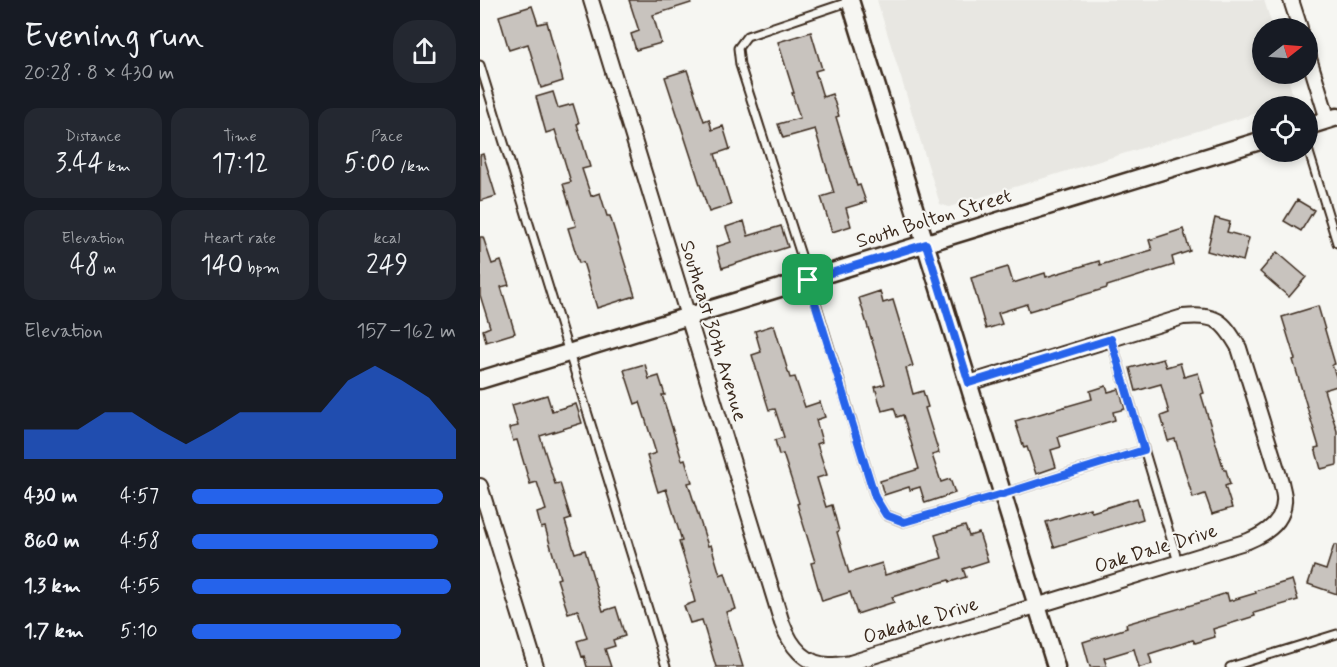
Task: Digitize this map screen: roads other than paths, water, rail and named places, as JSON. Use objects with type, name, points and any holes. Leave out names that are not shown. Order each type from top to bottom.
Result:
[{"type":"street","name":"Southeast 30th Avenue","points":[[591,0],[782,623],[796,649],[815,663]]},
{"type":"street","points":[[1291,0],[1297,18]]},
{"type":"street","points":[[850,1],[1056,667]]},
{"type":"street","points":[[1318,81],[1332,118]]},
{"type":"street","name":"South Bolton Street","points":[[480,380],[1252,143]]},
{"type":"street","name":"Oak Dale Drive","points":[[1037,606],[1257,537],[1271,528],[1280,518],[1284,502],[1281,482],[1243,359],[1228,329],[1216,320],[1201,316],[1183,317],[1111,339]]},
{"type":"street","points":[[969,383],[1111,339]]},
{"type":"street","points":[[480,486],[536,667]]},
{"type":"street","name":"Oakdale Drive","points":[[815,663],[829,665],[850,663],[1037,606]]},
{"type":"lane","points":[[850,1],[747,36],[738,48],[740,65],[875,497],[886,515],[904,522],[1144,450]]},
{"type":"lane","points":[[480,65],[666,667]]},
{"type":"lane","points":[[1312,162],[1337,243]]},
{"type":"lane","points":[[1111,339],[1178,562]]},
{"type":"lane","points":[[1230,667],[1337,634]]}]
